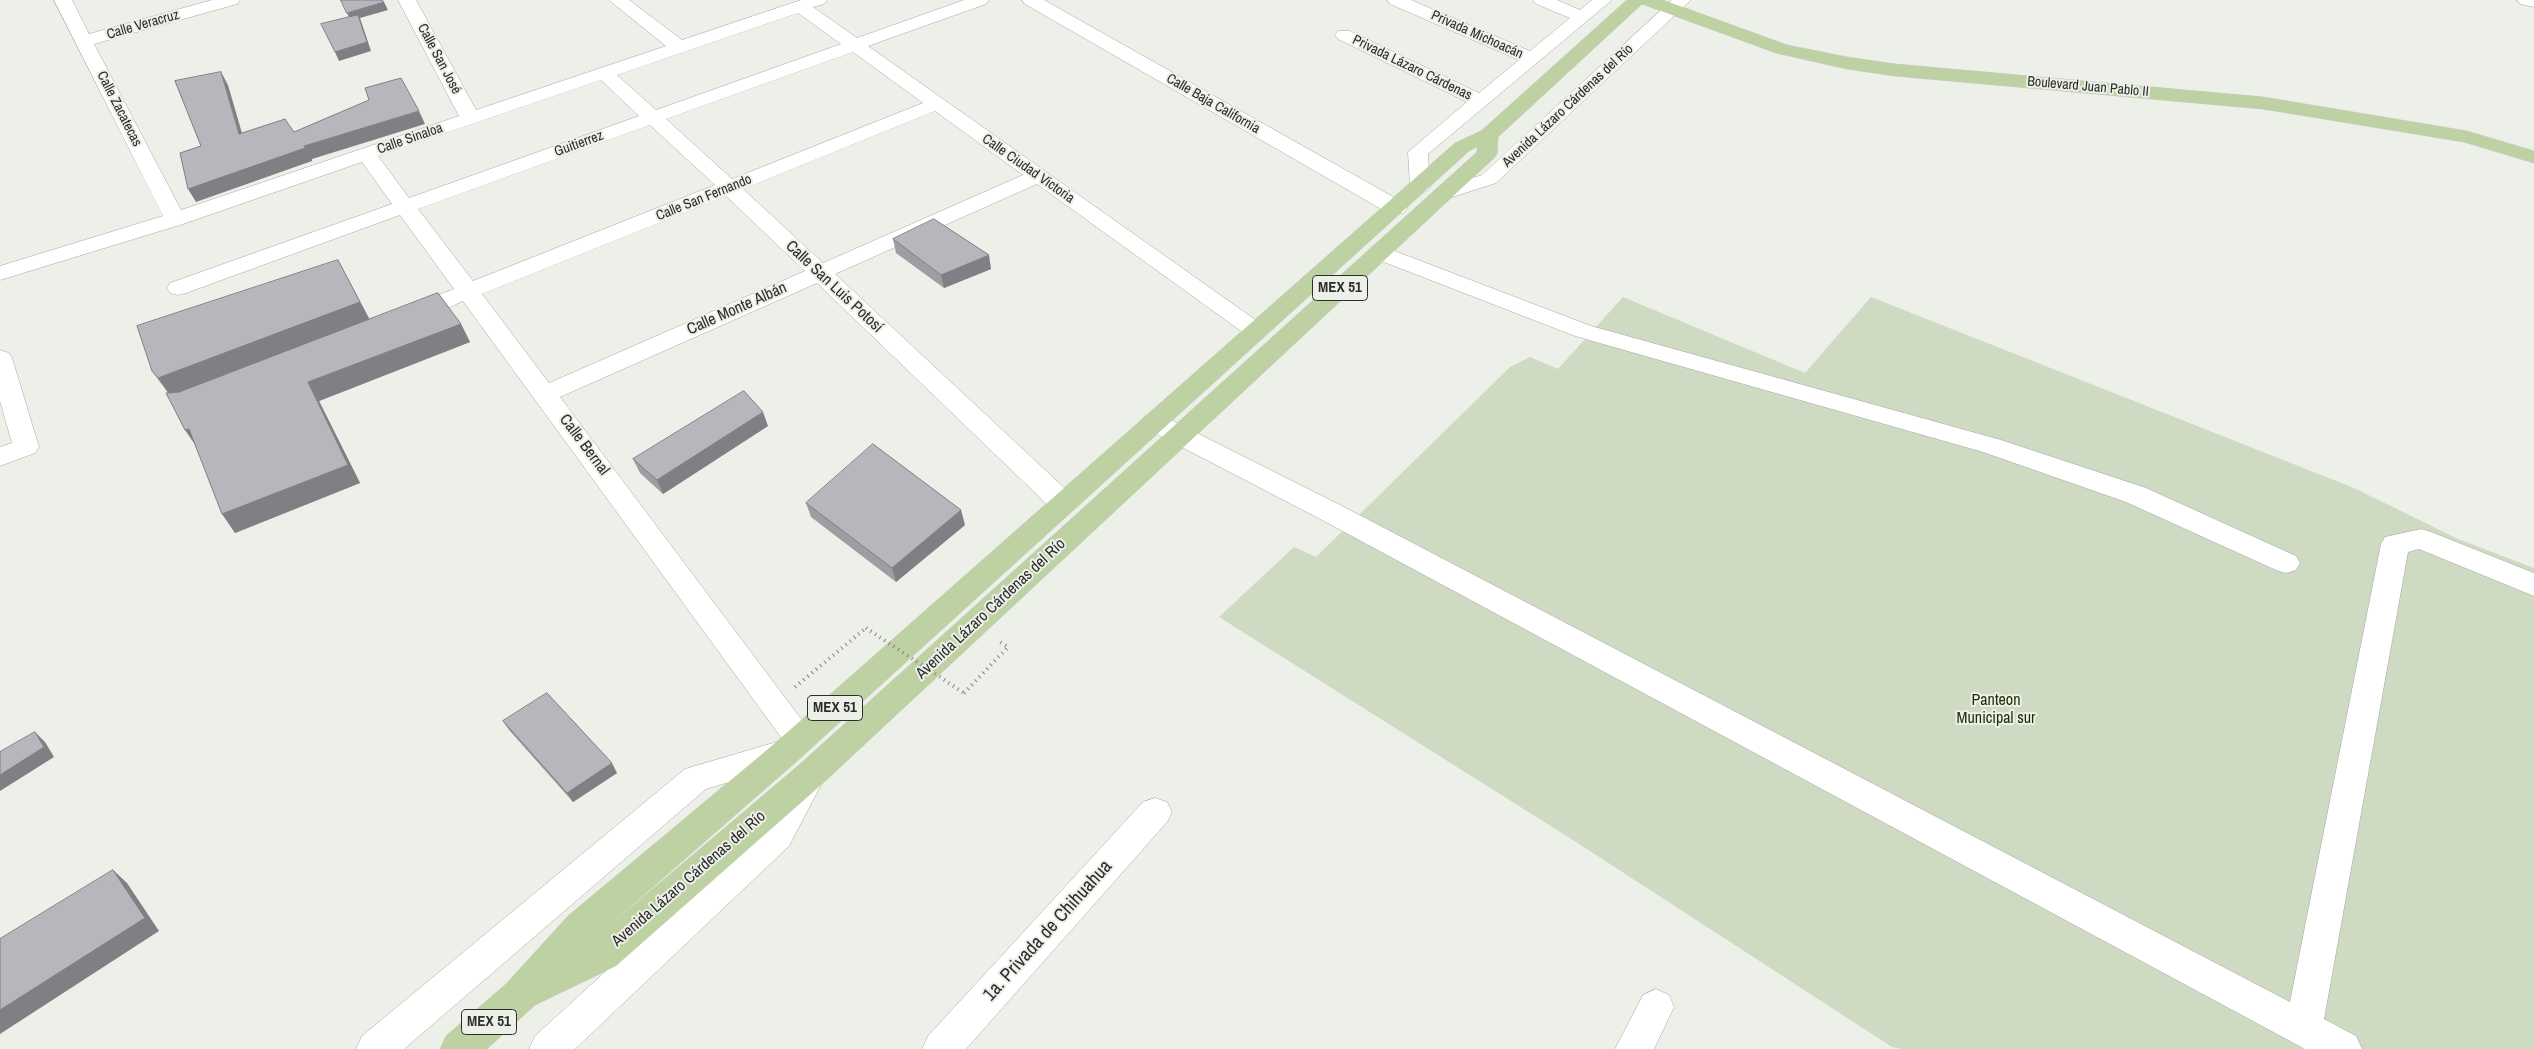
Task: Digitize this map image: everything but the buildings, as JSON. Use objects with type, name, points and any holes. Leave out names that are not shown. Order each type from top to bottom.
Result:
[{"type":"main road","name":"Avenida Lázaro Cárdenas del Río","points":[[519,996],[603,954],[810,775],[1167,429],[1256,331],[1420,187],[1462,147],[1488,135],[1637,0]]},
{"type":"main road","name":"Boulevard Juan Pablo II","points":[[1648,0],[1677,5],[1782,48],[1847,63],[2292,107],[2467,137],[2534,157]]},
{"type":"main road","name":"Boulevard Juan Pablo II","points":[[1695,0],[1818,44],[1889,55],[2318,97],[2472,125],[2534,142]]},
{"type":"main road","name":"Avenida Lázaro Cárdenas del Río","points":[[459,1049],[519,996],[581,927],[793,746],[1063,503],[1167,429],[1379,252],[1487,154],[1488,135]]},
{"type":"street","name":"Calle Zacatecas","points":[[63,0],[175,218]]},
{"type":"street","name":"Calle Veracruz","points":[[84,41],[231,0]]},
{"type":"street","name":"Calle San José","points":[[407,0],[470,118]]},
{"type":"street","points":[[618,0],[679,47]]},
{"type":"street","name":"Guitierrez","points":[[178,288],[980,0]]},
{"type":"street","name":"Calle Baja California","points":[[1031,0],[1396,208]]},
{"type":"street","name":"Privada Michoacán","points":[[1396,0],[1530,58]]},
{"type":"street","points":[[1542,0],[1582,17]]},
{"type":"street","points":[[1420,187],[1418,152],[1530,58],[1603,0]]},
{"type":"street","points":[[2526,0],[2534,2]]},
{"type":"street","name":"Calle Sinaloa","points":[[0,273],[175,218],[809,3]]},
{"type":"street","name":"Calle Ciudad Victoria","points":[[809,3],[854,45],[1256,331]]},
{"type":"street","name":"Avenida Lázaro Cárdenas del Río","points":[[1443,194],[1488,179],[1677,5]]},
{"type":"street","name":"Privada Lázaro Cárdenas","points":[[1344,35],[1479,100]]},
{"type":"street","name":"Calle San Luis Potosí","points":[[604,73],[730,188],[1063,503]]},
{"type":"street","name":"Calle San Fernando","points":[[386,324],[937,104]]},
{"type":"street","name":"Calle Bernal","points":[[366,154],[775,703],[793,746]]},
{"type":"street","name":"Calle Monte Albán","points":[[546,394],[1038,176]]},
{"type":"street","points":[[1379,252],[1583,331],[1992,446],[2136,495],[2286,563]]},
{"type":"street","points":[[0,358],[26,447],[0,457]]},
{"type":"street","points":[[1167,429],[1343,518],[2343,1049]]},
{"type":"street","points":[[2304,1027],[2395,544],[2421,539],[2534,585]]},
{"type":"street","points":[[375,1049],[696,779],[793,746]]},
{"type":"street","points":[[548,1049],[777,836],[810,775]]},
{"type":"street","name":"1a. Privada de Chihuahua","points":[[941,1049],[1155,812]]},
{"type":"street","points":[[1634,1049],[1656,1007]]},
{"type":"path","points":[[775,703],[866,628],[964,692],[1008,647]]},
{"type":"green space","name":"Panteon Municipal sur","points":[[1623,297],[1805,373],[1871,297],[2354,488],[2456,538],[2534,568],[2534,1049],[1902,1049],[1892,1047],[1576,842],[1219,617],[1294,547],[1316,557],[1510,367],[1530,357],[1558,369]]}]
